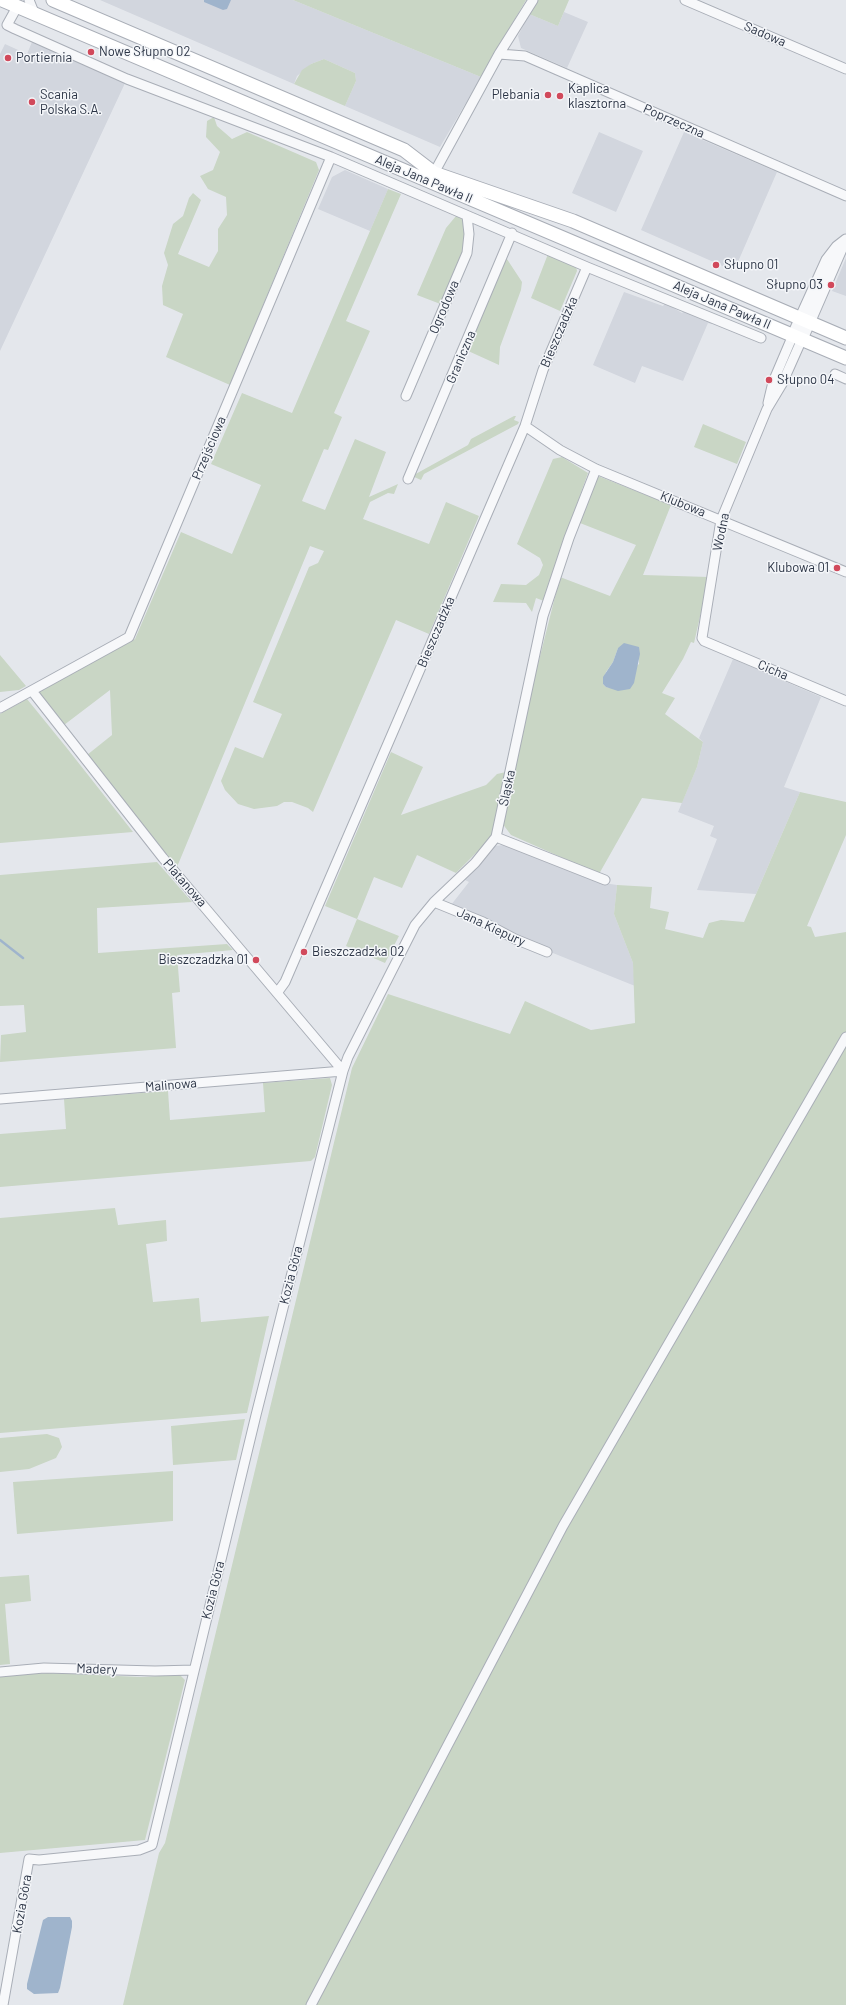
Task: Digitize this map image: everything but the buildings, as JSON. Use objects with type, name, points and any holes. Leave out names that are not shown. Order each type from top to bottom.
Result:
[{"type":"main road","name":"Aleja Jana Pawła II","points":[[2,0],[846,358]]},
{"type":"main road","name":"Aleja Jana Pawła II","points":[[53,0],[404,150],[434,173],[572,221],[846,338]]},
{"type":"street","points":[[29,0],[35,15]]},
{"type":"street","points":[[434,173],[499,54],[532,0]]},
{"type":"street","name":"Sadowa","points":[[685,0],[846,69]]},
{"type":"street","points":[[17,7],[7,25],[15,30],[127,79],[332,157],[467,216],[512,233],[587,267],[761,338]]},
{"type":"street","name":"Poprzeczna","points":[[499,54],[524,56],[846,196]]},
{"type":"street","name":"Przejściowa","points":[[0,708],[129,637],[332,157]]},
{"type":"street","name":"Ogrodowa","points":[[406,396],[468,253],[469,234],[467,216]]},
{"type":"street","name":"Graniczna","points":[[408,479],[512,233]]},
{"type":"street","points":[[798,337],[827,260],[834,250],[845,241]]},
{"type":"street","name":"Bieszczadzka","points":[[277,993],[285,982],[525,426],[543,370],[587,267]]},
{"type":"street","name":"Wodna","points":[[702,638],[721,520],[767,409],[773,382],[798,337]]},
{"type":"street","points":[[835,374],[846,379]]},
{"type":"street","name":"Klubowa","points":[[525,426],[560,450],[596,469],[846,572]]},
{"type":"street","name":"Śląska","points":[[343,1071],[412,931],[434,902],[475,863],[496,837],[544,616],[569,538],[596,469]]},
{"type":"street","name":"Cicha","points":[[702,638],[704,641],[846,701]]},
{"type":"street","name":"Platanowa","points":[[32,691],[163,858],[343,1071]]},
{"type":"street","points":[[496,837],[605,880]]},
{"type":"street","name":"Jana Kiepury","points":[[434,902],[482,922],[515,939],[548,952]]},
{"type":"street","points":[[311,2005],[563,1526],[846,1037]]},
{"type":"street","name":"Malinowa","points":[[0,1099],[343,1071]]},
{"type":"street","name":"Kozia Góra","points":[[3,2005],[30,1859],[39,1860],[134,1851],[152,1845],[254,1422],[343,1071]]},
{"type":"street","name":"Madery","points":[[0,1672],[44,1668],[155,1672],[194,1670]]},
{"type":"shaded area","points":[[100,0],[293,0],[481,77],[440,147],[345,106],[356,81],[355,73],[324,59],[311,64],[297,76],[294,84]]},
{"type":"shaded area","points":[[564,12],[588,22],[567,68],[521,48],[518,36],[529,14],[558,26]]},
{"type":"shaded area","points":[[32,42],[126,81],[0,351],[0,54],[5,44],[27,54]]},
{"type":"shaded area","points":[[599,132],[643,151],[616,212],[572,193]]},
{"type":"shaded area","points":[[684,132],[777,172],[734,271],[641,230]]},
{"type":"shaded area","points":[[345,170],[388,189],[370,231],[318,209],[332,177]]},
{"type":"shaded area","points":[[846,258],[846,296],[832,291]]},
{"type":"shaded area","points":[[624,292],[663,306],[665,303],[682,313],[685,310],[713,321],[712,324],[708,323],[683,381],[642,366],[635,383],[593,365]]},
{"type":"shaded area","points":[[733,659],[821,697],[784,787],[800,792],[756,894],[697,890],[717,839],[710,836],[714,826],[678,812],[697,767],[703,742],[699,738]]},
{"type":"shaded area","points":[[504,845],[597,882],[617,885],[614,914],[633,963],[635,986],[533,945],[534,942],[451,905],[469,882],[463,879],[494,846]]},
{"type":"green space","points":[[293,0],[526,0],[481,77]]},
{"type":"green space","points":[[538,0],[569,0],[558,26],[529,14]]},
{"type":"green space","points":[[324,59],[355,73],[356,81],[345,106],[294,84],[302,70],[311,64]]},
{"type":"green space","points":[[214,117],[217,126],[232,139],[247,132],[316,162],[319,170],[230,385],[166,357],[183,314],[163,305],[162,286],[168,265],[164,253],[173,224],[183,216],[189,198],[193,193],[201,200],[178,254],[209,267],[218,251],[218,229],[227,215],[226,197],[208,189],[200,176],[213,170],[220,152],[206,137],[207,121]]},
{"type":"green space","points":[[388,189],[401,194],[346,321],[370,331],[334,413],[342,417],[328,450],[324,449],[302,501],[325,510],[355,439],[386,452],[369,497],[398,484],[394,494],[388,493],[370,502],[363,519],[429,544],[446,502],[479,516],[429,634],[396,620],[313,812],[308,808],[292,802],[284,802],[277,806],[254,809],[238,804],[225,790],[221,781],[235,747],[263,758],[282,714],[253,702],[309,567],[318,563],[324,551],[310,546],[177,867],[87,755],[112,735],[110,690],[64,725],[38,692],[135,639],[181,532],[232,554],[261,485],[211,464],[242,393],[292,413]]},
{"type":"green space","points":[[456,216],[464,219],[465,253],[443,305],[417,295],[446,228]]},
{"type":"green space","points":[[548,254],[576,266],[577,271],[560,311],[531,298]]},
{"type":"green space","points":[[505,256],[522,282],[521,290],[500,347],[499,365],[466,350]]},
{"type":"green space","points":[[516,416],[514,420],[519,422],[518,424],[424,474],[421,480],[412,476],[468,445],[471,439]]},
{"type":"green space","points":[[703,424],[746,442],[737,464],[694,447]]},
{"type":"green space","points":[[562,457],[588,473],[549,582],[544,601],[536,598],[532,612],[526,603],[493,602],[501,584],[526,585],[539,575],[543,565],[540,558],[517,544],[553,459]]},
{"type":"green space","points":[[598,476],[671,505],[643,575],[709,577],[694,643],[691,642],[683,659],[662,693],[675,698],[665,714],[703,742],[697,767],[682,803],[642,798],[599,874],[511,835],[502,823],[528,704],[560,577],[610,596],[636,545],[580,523]],"holes":[[[639,647],[639,664],[610,688],[603,684],[606,672],[613,662],[618,648]]]},
{"type":"green space","points":[[0,655],[26,686],[19,690],[0,692]]},
{"type":"green space","points":[[27,699],[133,832],[0,843],[0,714]]},
{"type":"green space","points":[[391,752],[423,767],[401,815],[486,785],[497,774],[506,772],[491,838],[456,873],[417,855],[402,888],[374,877],[357,919],[325,906]]},
{"type":"green space","points":[[800,792],[846,802],[846,835],[807,926],[811,927],[815,937],[846,932],[846,2005],[123,2005],[159,1853],[165,1843],[352,1068],[388,994],[510,1034],[525,1001],[591,1030],[635,1023],[633,963],[614,914],[617,885],[652,887],[650,908],[669,912],[665,929],[703,938],[709,923],[721,920],[744,922]]},
{"type":"green space","points":[[157,862],[192,902],[97,908],[98,953],[227,944],[233,950],[177,955],[180,992],[172,993],[176,1048],[0,1062],[1,1035],[26,1032],[24,1005],[0,1006],[0,875]]},
{"type":"green space","points":[[357,919],[399,936],[385,963],[346,946]]},
{"type":"green space","points":[[330,1078],[332,1085],[315,1157],[311,1161],[0,1187],[0,1134],[66,1129],[64,1099],[168,1091],[170,1120],[265,1112],[263,1083]]},
{"type":"green space","points":[[115,1208],[118,1225],[166,1220],[167,1241],[146,1244],[153,1302],[199,1298],[201,1322],[269,1316],[247,1413],[0,1433],[0,1218]]},
{"type":"green space","points":[[245,1419],[236,1460],[173,1465],[171,1426]]},
{"type":"green space","points":[[47,1434],[59,1438],[62,1447],[56,1458],[29,1469],[0,1472],[0,1438]]},
{"type":"green space","points":[[173,1471],[173,1521],[17,1534],[13,1482]]},
{"type":"green space","points":[[29,1575],[31,1601],[5,1604],[10,1664],[0,1665],[0,1577]]},
{"type":"green space","points":[[48,1673],[141,1677],[180,1675],[185,1680],[145,1840],[0,1853],[0,1676]]},
{"type":"water","points":[[204,0],[231,0],[227,9],[223,10],[204,2]]},
{"type":"water","points":[[624,643],[639,647],[640,654],[634,683],[630,689],[618,691],[606,687],[603,684],[603,677],[613,662],[618,648]]},
{"type":"water","points":[[48,1917],[70,1917],[72,1927],[58,1993],[34,1994],[27,1989],[27,1984],[43,1920]]},
{"type":"waterway","points":[[0,940],[23,958]]},
{"type":"place","name":"Nowe Słupno 02","points":[[91,52]]},
{"type":"place","name":"Portiernia","points":[[8,58]]},
{"type":"place","name":"Plebania","points":[[548,95]]},
{"type":"place","name":"Kaplica klasztorna","points":[[560,96]]},
{"type":"place","name":"Scania Polska S.A.","points":[[32,102]]},
{"type":"place","name":"Słupno 01","points":[[716,265]]},
{"type":"place","name":"Słupno 03","points":[[831,285]]},
{"type":"place","name":"Słupno 04","points":[[769,380]]},
{"type":"place","name":"Klubowa 01","points":[[837,568]]},
{"type":"place","name":"Bieszczadzka 02","points":[[304,952]]},
{"type":"place","name":"Bieszczadzka 01","points":[[256,960]]}]
